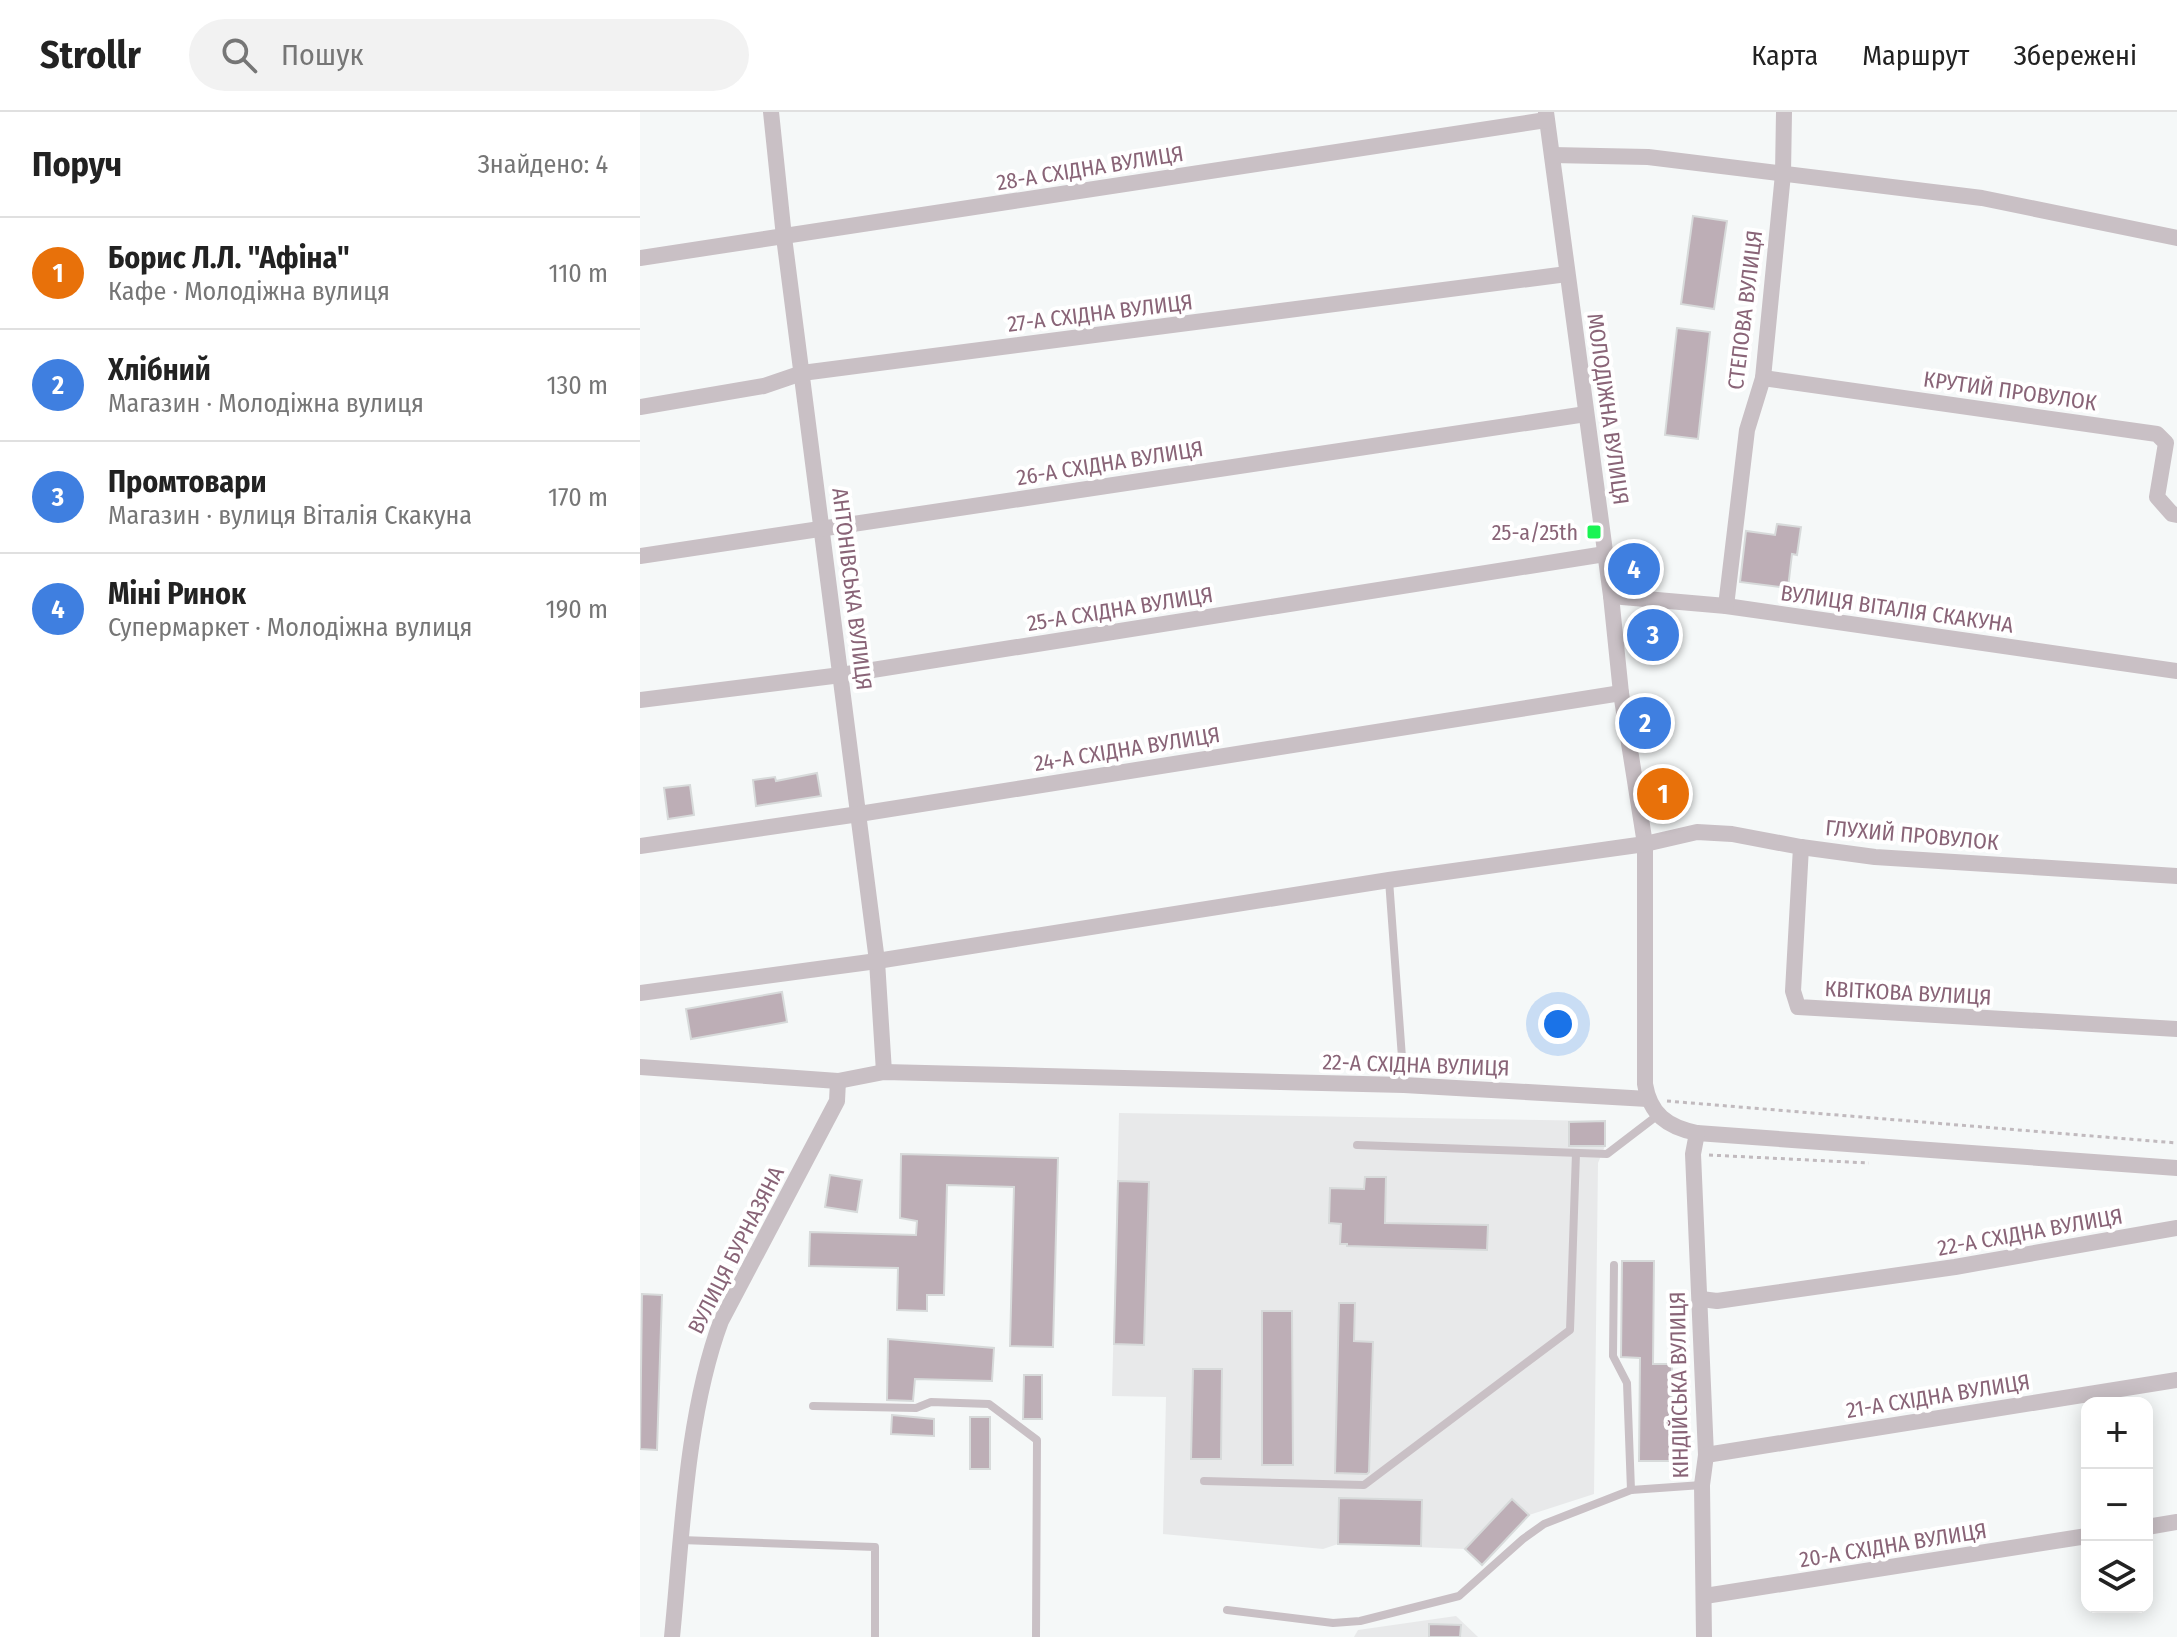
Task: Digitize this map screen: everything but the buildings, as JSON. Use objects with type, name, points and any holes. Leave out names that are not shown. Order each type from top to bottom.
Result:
[{"type":"street","name":"АНТОНІВСЬКА ВУЛИЦЯ","points":[[771,112],[784,237],[877,961],[884,1072]]},
{"type":"street","name":"СТЕПОВА ВУЛИЦЯ","points":[[1726,606],[1747,430],[1763,378],[1783,174],[1784,112]]},
{"type":"street","name":"28-А СХІДНА ВУЛИЦЯ","points":[[640,258],[1546,116]]},
{"type":"street","name":"МОЛОДІЖНА ВУЛИЦЯ","points":[[1546,116],[1611,596],[1621,693],[1645,844],[1645,1084],[1648,1099]]},
{"type":"street","points":[[1552,155],[1648,157],[1982,198],[2177,238]]},
{"type":"street","name":"27-А СХІДНА ВУЛИЦЯ","points":[[640,407],[764,386],[802,373],[1567,274]]},
{"type":"street","name":"КРУТИЙ ПРОВУЛОК","points":[[1763,378],[2157,434],[2166,443],[2157,497],[2172,514],[2177,515]]},
{"type":"street","name":"26-А СХІДНА ВУЛИЦЯ","points":[[640,556],[1586,414]]},
{"type":"street","name":"25-А СХІДНА ВУЛИЦЯ","points":[[640,700],[841,675],[1605,554]]},
{"type":"street","name":"ВУЛИЦЯ ВІТАЛІЯ СКАКУНА","points":[[1611,596],[1726,606],[2177,671]]},
{"type":"street","name":"24-А СХІДНА ВУЛИЦЯ","points":[[640,846],[1621,693]]},
{"type":"street","name":"ГЛУХИЙ ПРОВУЛОК","points":[[640,993],[877,961],[1389,880],[1645,844],[1697,832],[1875,857],[2177,876]]},
{"type":"street","name":"КВІТКОВА ВУЛИЦЯ","points":[[1801,847],[1793,991],[1798,1007],[2177,1029]]},
{"type":"street","name":"22-А СХІДНА ВУЛИЦЯ","points":[[640,1067],[838,1081],[884,1072],[1404,1085],[1648,1099]]},
{"type":"street","name":"ВУЛИЦЯ БУРНАЗЯНА","points":[[672,1637],[681,1540],[700,1394],[708,1357],[721,1321],[837,1101],[838,1081]]},
{"type":"street","points":[[1648,1099],[1658,1115],[1675,1127],[1697,1133],[2177,1168]]},
{"type":"street","name":"КІНДІЙСЬКА ВУЛИЦЯ","points":[[1697,1133],[1693,1154],[1706,1455],[1702,1485],[1704,1637]]},
{"type":"street","name":"22-А СХІДНА ВУЛИЦЯ","points":[[1701,1299],[1717,1301],[1939,1270],[2177,1228]]},
{"type":"street","name":"21-А СХІДНА ВУЛИЦЯ","points":[[1706,1455],[2177,1380]]},
{"type":"street","points":[[2153,1526],[2177,1522]]},
{"type":"street","name":"20-А СХІДНА ВУЛИЦЯ","points":[[1705,1596],[2081,1537]]},
{"type":"lane","points":[[1389,880],[1404,1085]]},
{"type":"lane","points":[[1357,1145],[1607,1154],[1658,1115]]},
{"type":"lane","points":[[1204,1481],[1364,1485],[1570,1330],[1576,1153]]},
{"type":"lane","points":[[1614,1265],[1613,1356],[1627,1383],[1631,1490]]},
{"type":"lane","points":[[813,1406],[916,1408],[931,1402],[989,1404],[1037,1440],[1036,1637]]},
{"type":"lane","points":[[1227,1610],[1333,1623],[1360,1621],[1459,1596],[1544,1524],[1631,1490],[1702,1485]]},
{"type":"lane","points":[[681,1540],[875,1547],[875,1637]]},
{"type":"path","points":[[1648,1099],[2177,1143]]},
{"type":"shaded area","points":[[1119,1113],[1605,1121],[1605,1146],[1598,1163],[1594,1494],[1529,1515],[1482,1565],[1465,1549],[1338,1544],[1323,1549],[1163,1534],[1166,1397],[1112,1396]]},
{"type":"shaded area","points":[[1456,1616],[1478,1637],[1354,1637],[1358,1630]]},
{"type":"place","name":"25-а/25th","points":[[1594,532]]},
{"type":"place","name":"Міні Ринок","points":[[1634,569]]},
{"type":"place","name":"Промтовари","points":[[1653,635]]},
{"type":"place","name":"Хлібний","points":[[1645,723]]},
{"type":"place","name":"Борис Л.Л. \"Афіна\"","points":[[1663,794]]}]
